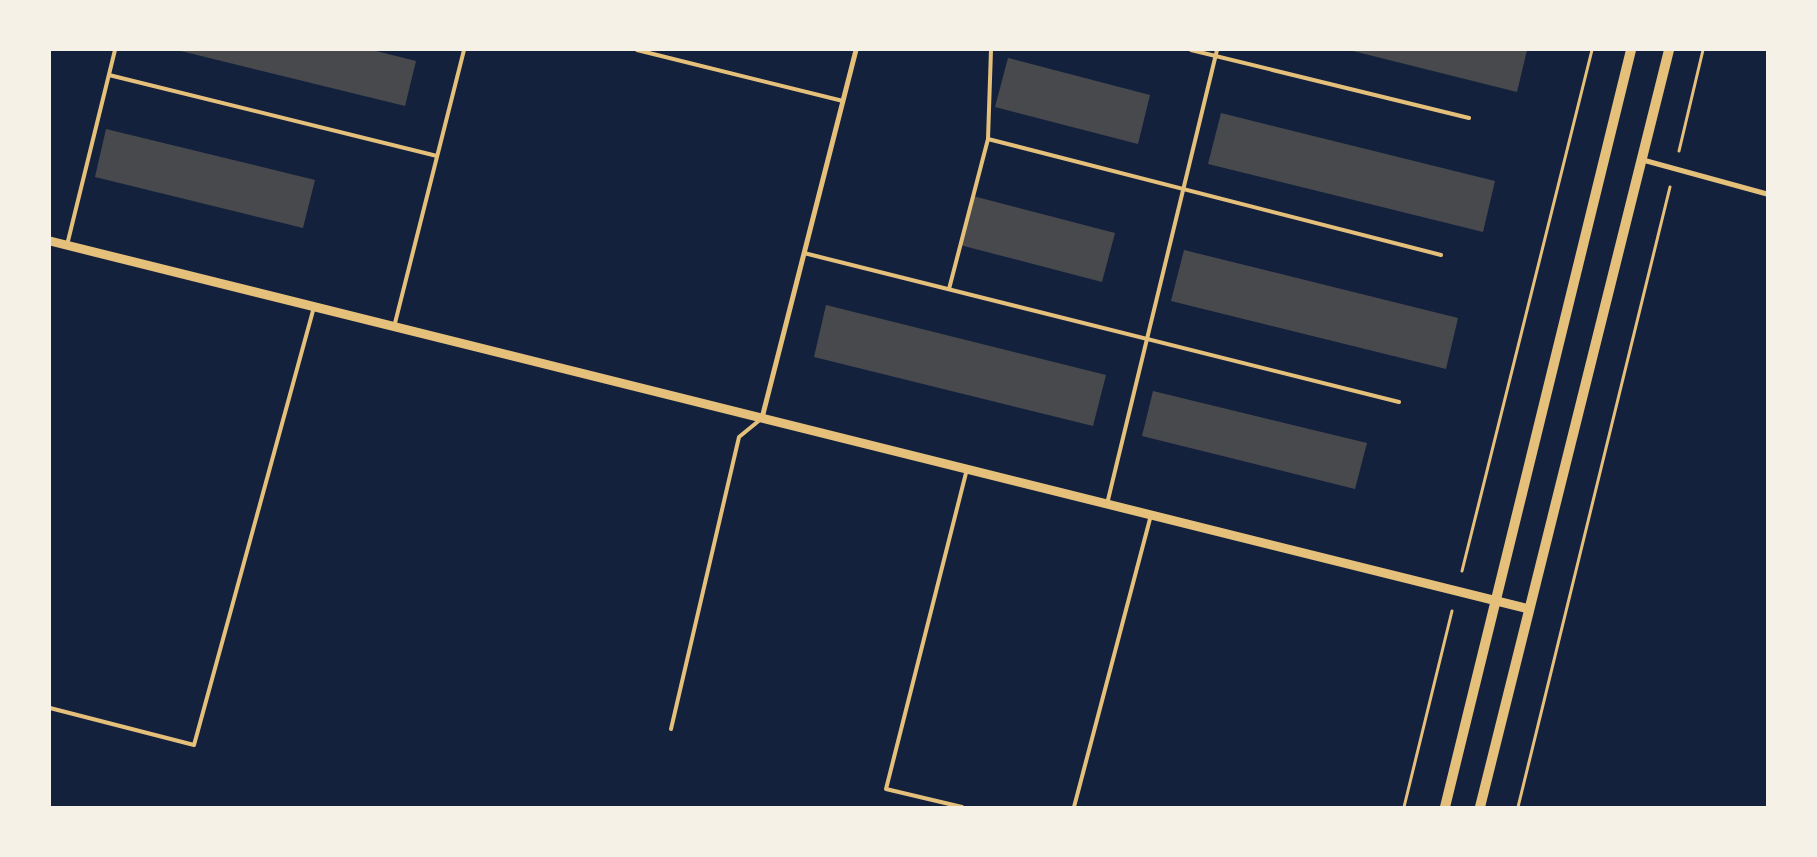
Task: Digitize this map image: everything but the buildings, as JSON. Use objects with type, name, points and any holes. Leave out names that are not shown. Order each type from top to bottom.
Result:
[{"type":"main road","points":[[1445,807],[1631,50]]},
{"type":"main road","points":[[1480,807],[1670,50]]},
{"type":"street","points":[[762,418],[856,50]]},
{"type":"street","points":[[1643,160],[1767,194]]},
{"type":"street","points":[[50,241],[1529,609]]},
{"type":"lane","points":[[67,245],[115,50]]},
{"type":"lane","points":[[394,327],[464,50]]},
{"type":"lane","points":[[637,50],[842,101]]},
{"type":"lane","points":[[948,289],[988,139],[991,50]]},
{"type":"lane","points":[[1192,50],[1469,118]]},
{"type":"lane","points":[[1107,504],[1217,50]]},
{"type":"lane","points":[[109,74],[437,156]]},
{"type":"lane","points":[[988,139],[1442,254]]},
{"type":"lane","points":[[804,253],[1399,402]]},
{"type":"lane","points":[[50,708],[194,745],[314,307]]},
{"type":"lane","points":[[671,728],[739,437],[762,418]]},
{"type":"lane","points":[[962,807],[886,789],[967,469]]},
{"type":"lane","points":[[1074,807],[1151,515]]},
{"type":"path","points":[[1404,807],[1592,50]]},
{"type":"path","points":[[1518,807],[1704,50]]}]
